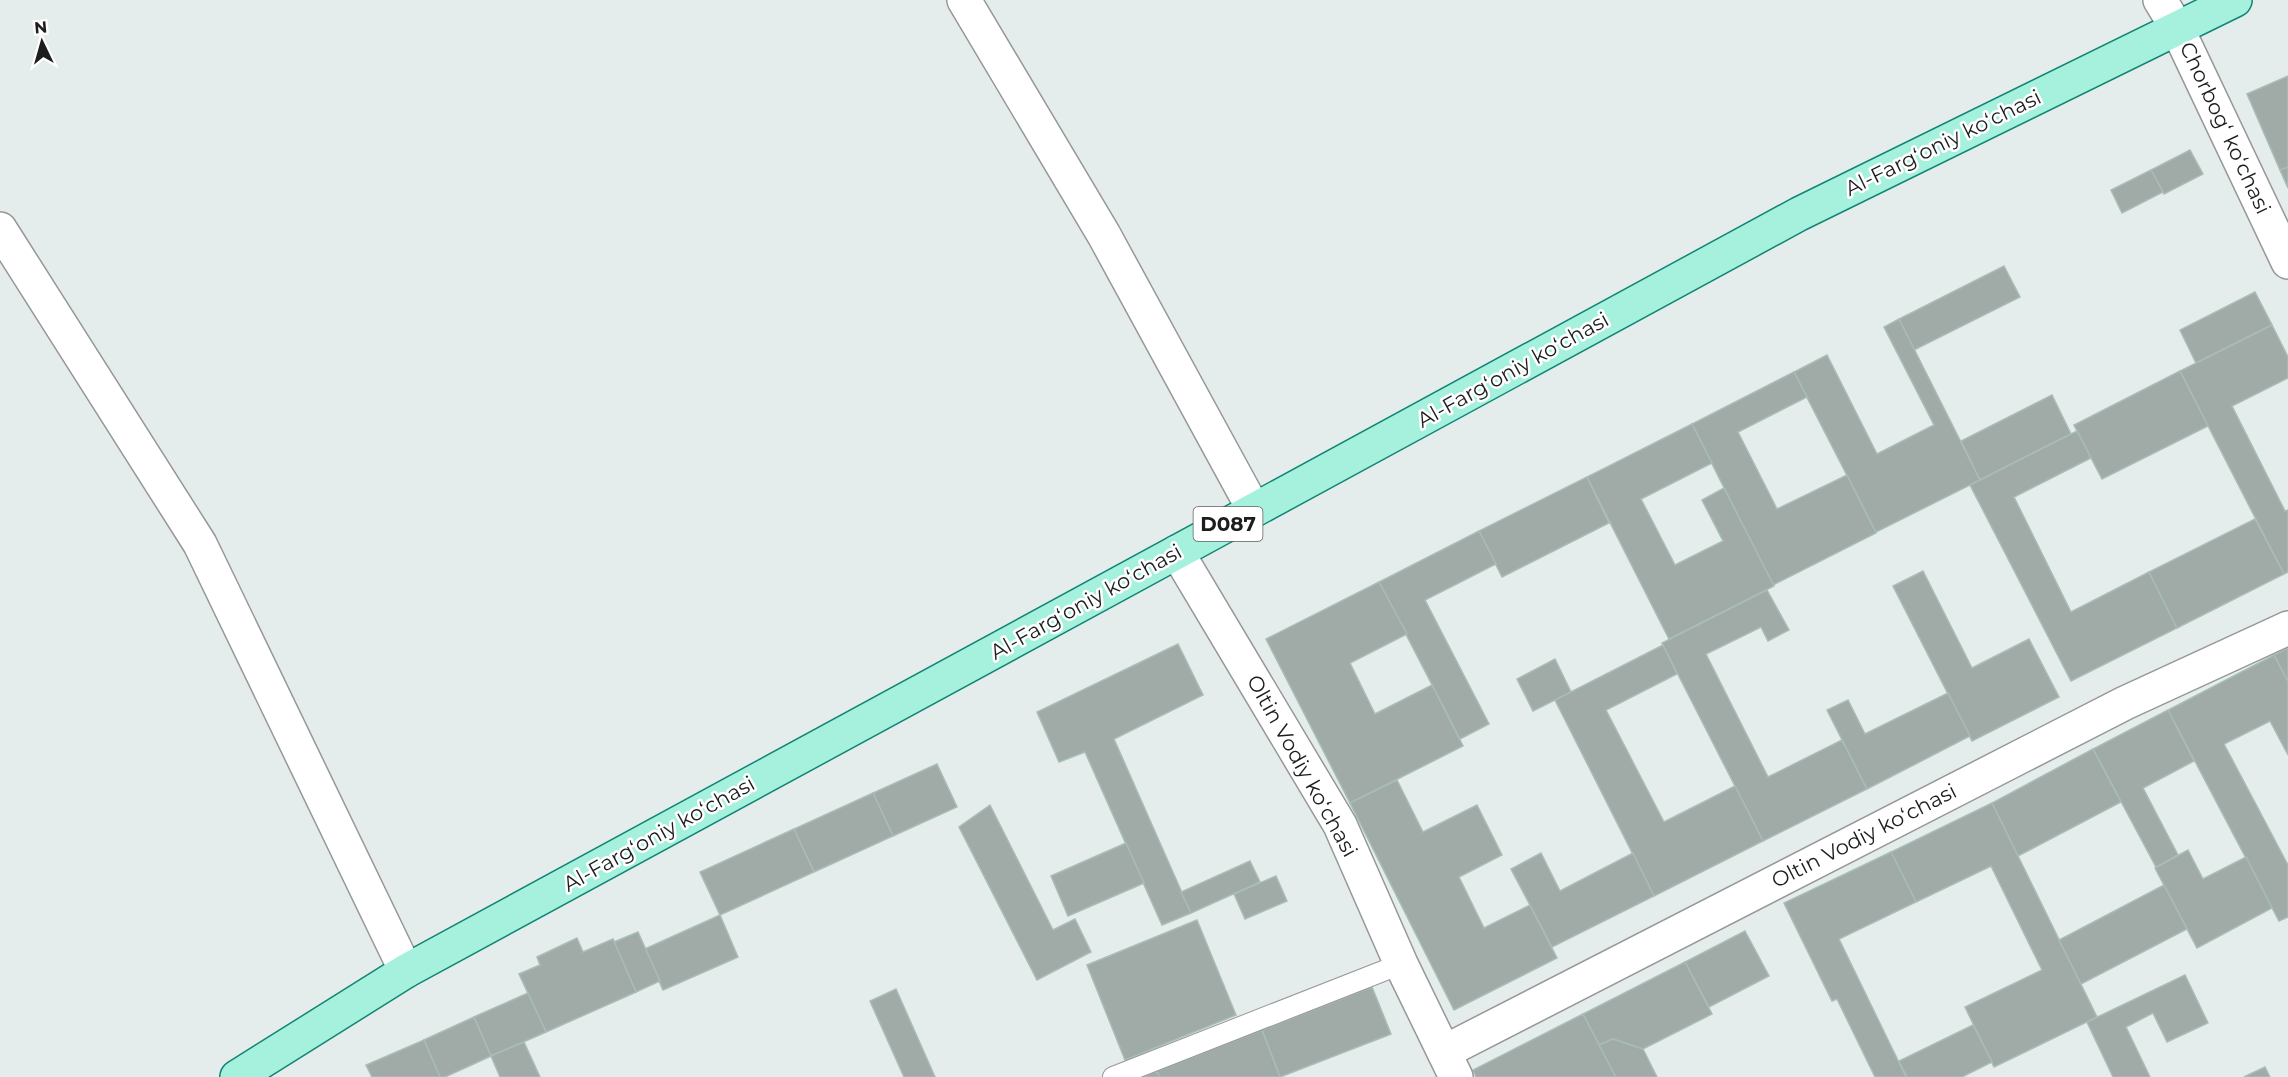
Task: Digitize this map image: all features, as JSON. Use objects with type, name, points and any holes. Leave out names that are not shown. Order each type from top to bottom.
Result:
[{"type":"main road","name":"Al-Fargʻoniy koʻchasi","points":[[237,1077],[406,971],[1799,214],[2235,0]]},
{"type":"street","points":[[964,0],[1104,235],[1254,510]]},
{"type":"street","name":"Chorbogʻ koʻchasi","points":[[2160,0],[2177,28],[2288,262]]},
{"type":"street","points":[[0,229],[200,544],[406,971]]},
{"type":"street","name":"Oltin Vodiy koʻchasi","points":[[1177,552],[1340,825],[1401,964],[1450,1064],[2125,703],[2288,627]]},
{"type":"lane","points":[[1113,1077],[1401,964]]},
{"type":"building","points":[[2288,76],[2288,167],[2280,170],[2247,94]]},
{"type":"building","points":[[2190,150],[2203,174],[2164,194],[2151,170]]},
{"type":"building","points":[[2288,167],[2288,188],[2280,170]]},
{"type":"building","points":[[2151,170],[2163,192],[2122,213],[2111,190]]},
{"type":"building","points":[[2004,266],[2020,297],[1914,350],[1899,319]]},
{"type":"building","points":[[2255,292],[2272,325],[2196,363],[2180,330]]},
{"type":"building","points":[[1899,319],[1980,480],[1876,532],[1794,372],[1827,355],[1877,454],[1934,425],[1884,327]]},
{"type":"building","points":[[2272,325],[2288,357],[2288,378],[2232,406],[2285,511],[2288,510],[2288,572],[2284,574],[2180,371]]},
{"type":"building","points":[[2180,371],[2208,426],[2102,479],[2074,425]]},
{"type":"building","points":[[1794,372],[1807,397],[1738,432],[1777,509],[1847,475],[1876,533],[1773,585],[1692,424]]},
{"type":"building","points":[[2052,395],[2071,434],[1980,480],[1961,441]]},
{"type":"building","points":[[1692,424],[1712,463],[1641,499],[1675,565],[1723,541],[1702,500],[1724,488],[1774,586],[1669,639],[1587,477]]},
{"type":"building","points":[[2077,431],[2091,458],[2014,497],[2071,612],[2149,572],[2177,628],[2071,681],[1970,485]]},
{"type":"building","points":[[1587,477],[1609,523],[1502,577],[1479,531]]},
{"type":"building","points":[[2255,519],[2284,574],[2177,628],[2149,572]]},
{"type":"building","points":[[1479,531],[1496,564],[1425,600],[1489,724],[1460,739],[1379,582]]},
{"type":"building","points":[[1923,571],[1972,668],[2029,639],[2059,697],[1972,741],[1893,586]]},
{"type":"building","points":[[1379,582],[1407,634],[1350,663],[1375,714],[1432,685],[1463,746],[1350,803],[1266,639]]},
{"type":"building","points":[[1767,590],[1789,630],[1768,641],[1761,627],[1706,654],[1768,777],[1842,740],[1867,789],[1763,841],[1662,643]]},
{"type":"building","points":[[1178,644],[1203,695],[1114,739],[1191,913],[1162,925],[1085,752],[1059,762],[1037,712]]},
{"type":"building","points":[[1663,645],[1677,674],[1606,710],[1664,822],[1735,786],[1763,841],[1654,896],[1555,700]]},
{"type":"building","points":[[2288,648],[2288,682],[2274,655]]},
{"type":"building","points":[[2274,655],[2288,682],[2288,755],[2270,721],[2224,744],[2288,865],[2288,917],[2279,921],[2168,710]]},
{"type":"building","points":[[1555,659],[1571,692],[1533,711],[1517,679]]},
{"type":"building","points":[[1948,693],[1970,736],[1867,789],[1827,710],[1848,700],[1865,734]]},
{"type":"building","points":[[2168,710],[2194,761],[2143,788],[2178,855],[2156,867],[2093,749]]},
{"type":"building","points":[[2093,749],[2121,802],[2018,856],[1992,803]]},
{"type":"building","points":[[937,764],[957,807],[893,836],[873,793]]},
{"type":"building","points":[[1397,780],[1423,832],[1477,805],[1502,855],[1459,877],[1484,928],[1530,905],[1557,958],[1454,1010],[1350,803]]},
{"type":"building","points":[[873,793],[893,836],[814,872],[794,829]]},
{"type":"building","points":[[1992,803],[2097,1017],[1994,1067],[1965,1007],[2042,970],[1991,866],[1916,902],[1891,852]]},
{"type":"building","points":[[990,805],[1053,930],[1075,919],[1091,952],[1037,980],[959,827]]},
{"type":"building","points":[[794,829],[814,872],[720,915],[700,872]]},
{"type":"building","points":[[1126,843],[1144,883],[1068,916],[1051,876]]},
{"type":"building","points":[[2188,850],[2203,879],[2246,857],[2272,908],[2197,948],[2155,868]]},
{"type":"building","points":[[1891,852],[1916,902],[1839,939],[1906,1077],[1875,1077],[1837,999],[1832,1001],[1784,903]]},
{"type":"building","points":[[1541,853],[1560,891],[1633,853],[1654,896],[1552,947],[1511,869]]},
{"type":"building","points":[[1250,861],[1260,882],[1191,913],[1181,892]]},
{"type":"building","points":[[1276,876],[1287,901],[1245,919],[1234,894]]},
{"type":"building","points":[[2164,885],[2187,929],[2081,984],[2059,940]]},
{"type":"building","points":[[720,915],[738,957],[663,990],[645,949]]},
{"type":"building","points":[[1197,920],[1236,1015],[1125,1060],[1087,965]]},
{"type":"building","points":[[1745,931],[1769,976],[1709,1007],[1685,962]]},
{"type":"building","points":[[638,932],[660,981],[636,992],[614,942]]},
{"type":"building","points":[[577,938],[583,952],[613,939],[636,992],[546,1032],[519,974],[540,965],[537,957]]},
{"type":"building","points":[[1685,962],[1712,1014],[1643,1049],[1613,1039],[1599,1045],[1583,1014]]},
{"type":"building","points":[[2185,975],[2208,1023],[2167,1042],[2153,1013],[2126,1027],[2150,1077],[2113,1077],[2087,1022]]},
{"type":"building","points":[[1372,987],[1391,1034],[1280,1077],[1262,1030]]},
{"type":"building","points":[[896,989],[935,1077],[904,1077],[870,1001]]},
{"type":"building","points":[[528,993],[546,1032],[491,1056],[474,1017]]},
{"type":"building","points":[[1583,1014],[1616,1077],[1476,1077],[1473,1070]]},
{"type":"building","points":[[474,1017],[491,1056],[445,1077],[440,1077],[424,1040]]},
{"type":"building","points":[[1973,1025],[1992,1062],[1962,1077],[1907,1077],[1899,1061]]},
{"type":"building","points":[[1262,1030],[1280,1077],[1159,1077],[1157,1071]]},
{"type":"building","points":[[1613,1039],[1643,1049],[1657,1077],[1616,1077],[1599,1045]]},
{"type":"building","points":[[424,1040],[440,1077],[372,1077],[366,1065]]},
{"type":"building","points":[[524,1042],[540,1077],[500,1077],[491,1056]]},
{"type":"building","points":[[2265,1067],[2270,1077],[2244,1077]]},
{"type":"building","points":[[1157,1071],[1159,1077],[1142,1077]]}]
